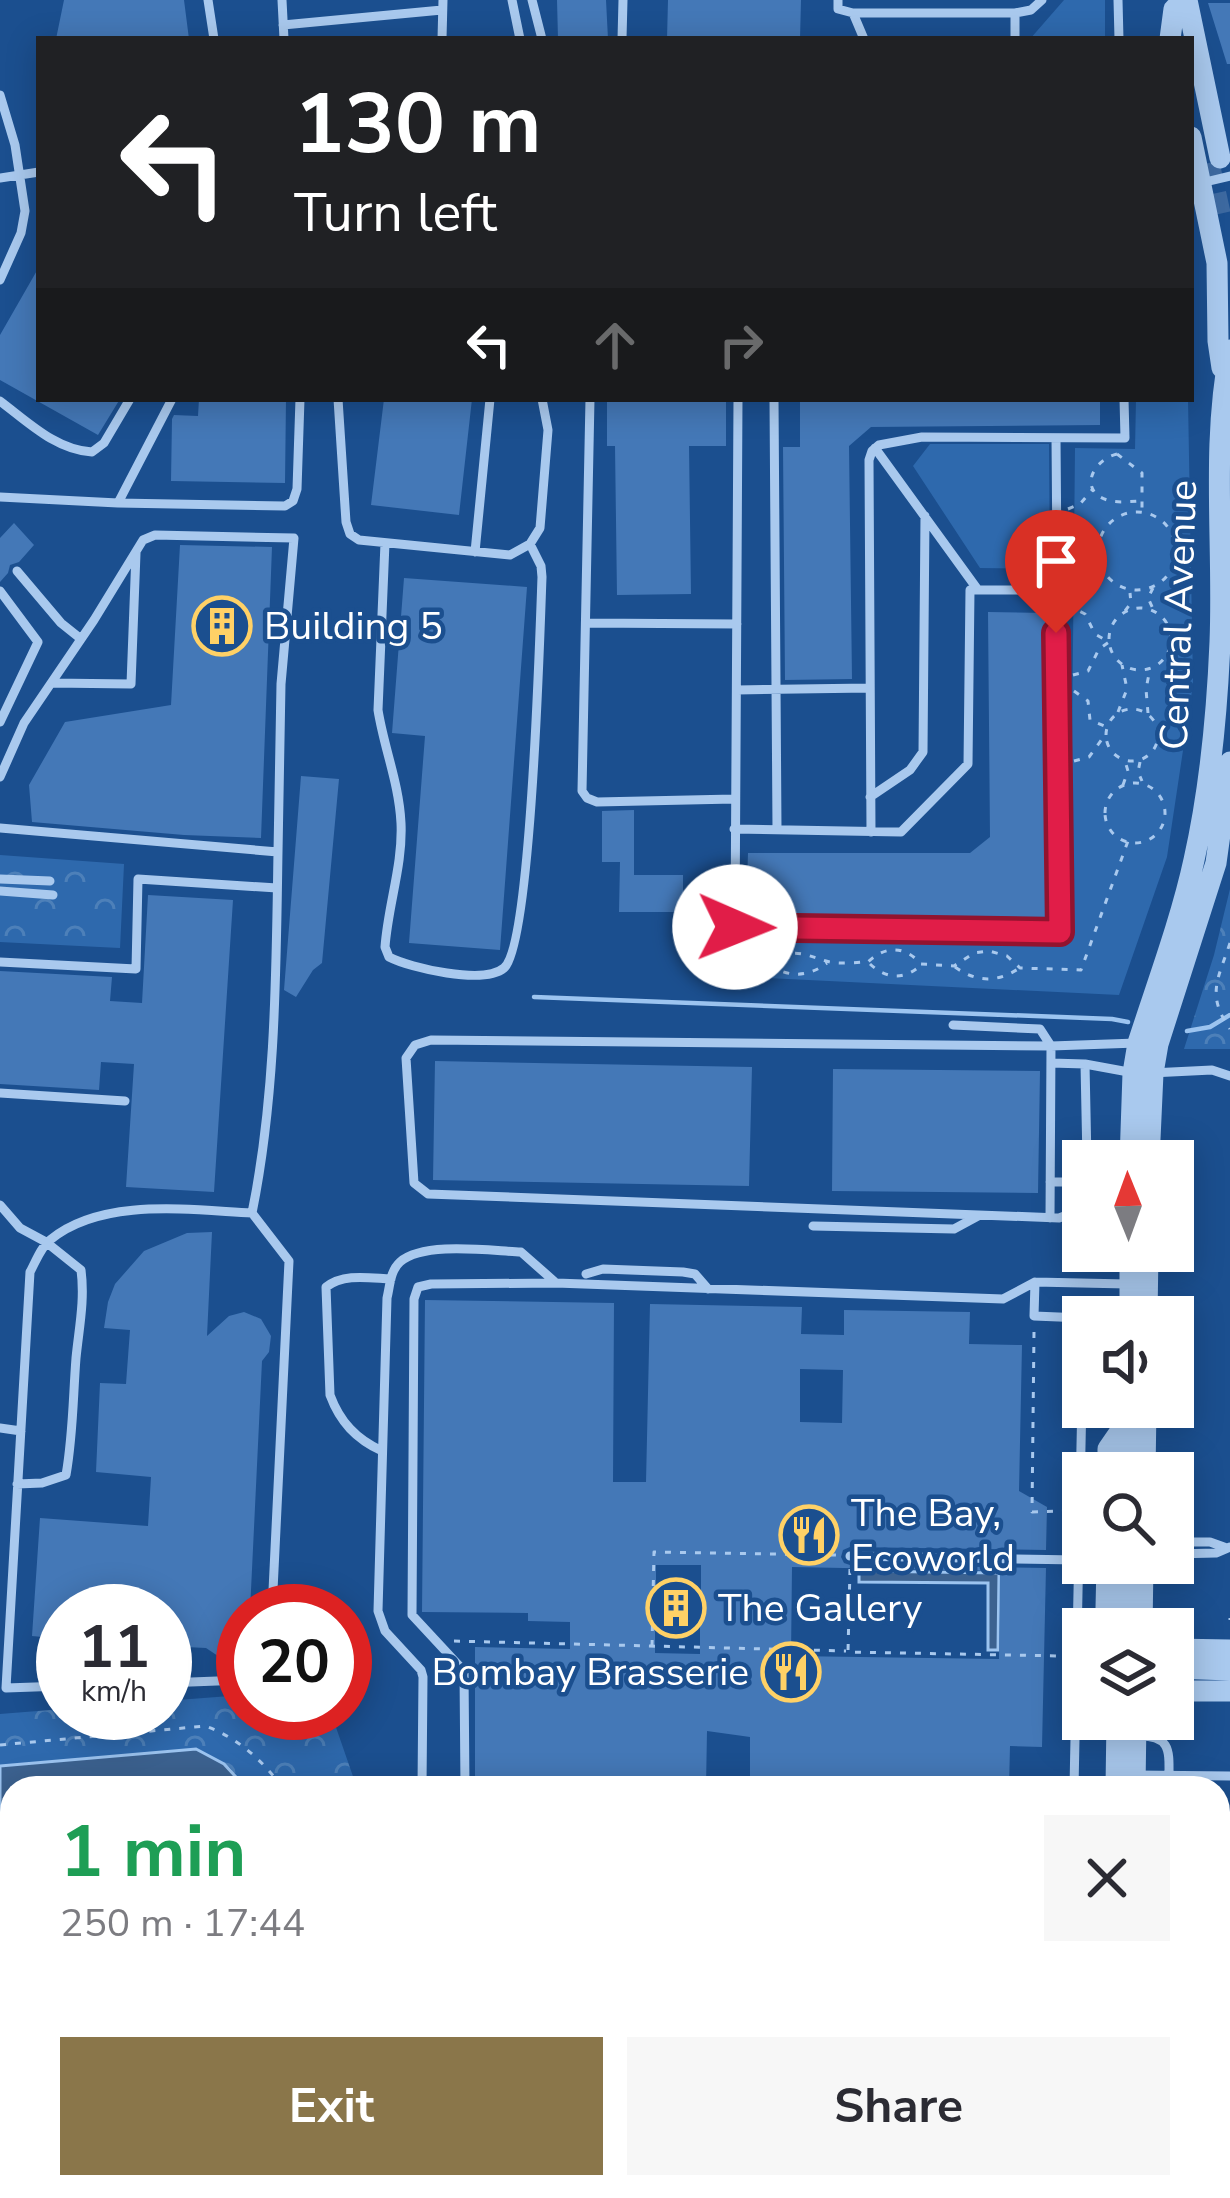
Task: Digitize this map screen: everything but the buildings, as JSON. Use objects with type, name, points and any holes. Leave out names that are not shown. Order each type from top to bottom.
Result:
[{"type":"street","points":[[1182,13],[1204,34],[1218,165],[1218,341],[1224,380]]},
{"type":"street","points":[[1194,82],[1218,165]]},
{"type":"street","points":[[1194,140],[1218,165]]},
{"type":"street","points":[[1222,222],[1230,317]]},
{"type":"street","name":"Central Avenue","points":[[1148,1140],[1138,1043],[1194,861],[1208,772],[1220,642],[1219,504],[1224,380],[1230,350]]},
{"type":"street","name":"Central Avenue","points":[[1133,1140],[1143,1073],[1158,1044],[1216,863],[1230,762]]},
{"type":"street","points":[[1131,1272],[1131,1296]]},
{"type":"street","points":[[1106,1584],[1106,1608]]},
{"type":"street","points":[[1194,1649],[1230,1650]]},
{"type":"street","points":[[1194,1669],[1230,1670]]},
{"type":"street","points":[[1194,1690],[1230,1691]]},
{"type":"street","points":[[1116,1776],[1117,1740]]},
{"type":"street","points":[[1136,1740],[1136,1776]]},
{"type":"lane","points":[[208,0],[214,36]]},
{"type":"lane","points":[[282,0],[284,36]]},
{"type":"lane","points":[[512,0],[519,36]]},
{"type":"lane","points":[[532,0],[541,36]]},
{"type":"lane","points":[[622,0],[622,36]]},
{"type":"lane","points":[[838,0],[838,9],[853,14],[1015,13],[1031,10],[1042,0]]},
{"type":"lane","points":[[1118,0],[1119,36]]},
{"type":"lane","points":[[283,25],[443,5],[442,36]]},
{"type":"lane","points":[[1015,13],[1015,36]]},
{"type":"lane","points":[[853,14],[863,36]]},
{"type":"lane","points":[[0,95],[15,145],[25,211],[21,233],[0,280]]},
{"type":"lane","points":[[0,178],[36,172]]},
{"type":"lane","points":[[0,401],[48,437],[76,451],[92,452],[104,442],[128,402]]},
{"type":"lane","points":[[118,503],[170,402]]},
{"type":"lane","points":[[0,497],[285,506],[293,501],[297,489],[300,402]]},
{"type":"lane","points":[[338,402],[350,534],[359,540],[510,555],[530,544],[540,528],[548,430],[543,402]]},
{"type":"lane","points":[[475,552],[490,402]]},
{"type":"lane","points":[[590,402],[582,790],[597,802],[734,799]]},
{"type":"lane","points":[[738,402],[735,927],[1060,932],[1055,438]]},
{"type":"lane","points":[[774,402],[777,828]]},
{"type":"lane","points":[[871,832],[869,460],[875,448],[922,437],[1125,438],[1124,402]]},
{"type":"lane","points":[[875,448],[978,590]]},
{"type":"lane","points":[[870,796],[910,770],[923,752],[925,516]]},
{"type":"lane","points":[[0,777],[24,724],[143,540],[155,535],[293,538],[281,684],[275,1017],[252,1213],[289,1262],[273,1584]]},
{"type":"lane","points":[[385,543],[378,710],[397,781],[401,824],[386,952],[411,967],[476,974],[498,972],[511,961],[527,874],[542,577],[530,544]]},
{"type":"lane","points":[[52,683],[131,684],[136,548]]},
{"type":"lane","points":[[17,571],[81,639]]},
{"type":"lane","points":[[0,590],[38,642],[0,722]]},
{"type":"lane","points":[[734,829],[902,832],[968,764],[970,590],[1056,590]]},
{"type":"lane","points":[[586,623],[737,624]]},
{"type":"lane","points":[[737,690],[869,688]]},
{"type":"lane","points":[[0,828],[278,852]]},
{"type":"lane","points":[[0,879],[50,881]]},
{"type":"lane","points":[[0,962],[136,969],[138,879],[277,888]]},
{"type":"lane","points":[[0,891],[53,895]]},
{"type":"lane","points":[[953,1025],[1040,1029],[1051,1046],[1050,1218]]},
{"type":"lane","points":[[1062,1217],[428,1194],[414,1183],[406,1058],[415,1046],[431,1040],[1138,1043]]},
{"type":"lane","points":[[1051,1063],[1143,1073],[1212,1070],[1230,1076]]},
{"type":"lane","points":[[1085,1064],[1087,1140]]},
{"type":"lane","points":[[0,1093],[124,1101]]},
{"type":"lane","points":[[1050,1183],[1062,1183]]},
{"type":"lane","points":[[0,1205],[20,1228],[81,1270],[84,1291],[66,1475],[17,1484]]},
{"type":"lane","points":[[36,1687],[3,1688],[30,1272],[46,1242],[81,1221],[148,1208],[252,1213]]},
{"type":"lane","points":[[813,1226],[954,1229],[978,1216]]},
{"type":"lane","points":[[422,1776],[423,1677],[385,1630],[378,1611],[391,1279],[400,1262],[431,1250],[521,1252],[556,1283]]},
{"type":"lane","points":[[586,1274],[603,1269],[683,1272],[695,1274],[708,1288]]},
{"type":"lane","points":[[382,1451],[350,1430],[334,1408],[326,1287],[346,1277],[391,1279]]},
{"type":"lane","points":[[1035,1282],[1034,1316],[1062,1317]]},
{"type":"lane","points":[[466,1776],[464,1671],[412,1615],[414,1299],[418,1287],[556,1283],[1003,1299],[1035,1282],[1131,1284]]},
{"type":"lane","points":[[0,1428],[21,1431]]},
{"type":"lane","points":[[1194,1542],[1227,1547]]},
{"type":"lane","points":[[1194,1554],[1216,1553],[1227,1547]]},
{"type":"lane","points":[[850,1556],[1062,1560]]},
{"type":"lane","points":[[1075,1740],[1075,1776]]},
{"type":"lane","points":[[1163,1740],[1168,1747],[1168,1776]]},
{"type":"path","points":[[1142,501],[1100,496],[1091,476],[1098,463],[1117,454],[1142,473],[1142,501],[1142,512]]},
{"type":"path","points":[[1055,511],[1080,504],[1093,488]]},
{"type":"path","points":[[1056,590],[1082,582],[1098,556],[1105,528],[1130,512],[1165,522],[1177,548],[1174,567],[1162,582],[1137,590],[1119,586],[1105,574],[1098,556]]},
{"type":"path","points":[[1055,526],[1082,531],[1099,543]]},
{"type":"path","points":[[1128,589],[1131,603],[1113,625],[1109,642],[1121,663],[1151,668],[1164,659],[1171,645],[1170,630],[1148,598],[1155,586]]},
{"type":"path","points":[[1073,608],[1088,618],[1095,634],[1109,642]]},
{"type":"path","points":[[1124,612],[1141,608],[1156,612]]},
{"type":"path","points":[[1072,674],[1088,671],[1099,649],[1109,642]]},
{"type":"path","points":[[1121,663],[1127,689],[1106,735],[1111,751],[1124,760],[1146,757]]},
{"type":"path","points":[[1146,785],[1122,787],[1109,798],[1107,822],[1124,840],[1141,842],[1156,834],[1164,820],[1160,796],[1138,772],[1158,737],[1148,714],[1145,689],[1151,668]]},
{"type":"path","points":[[1072,690],[1088,701],[1090,720],[1107,727]]},
{"type":"path","points":[[1116,713],[1133,708],[1148,714]]},
{"type":"path","points":[[1072,760],[1089,757],[1106,735]]},
{"type":"path","points":[[1122,787],[1128,771],[1124,760]]},
{"type":"path","points":[[1228,1027],[1214,993],[1230,943]]},
{"type":"path","points":[[767,963],[783,973],[800,975],[828,962]]},
{"type":"path","points":[[868,962],[880,973],[894,976],[909,974],[921,964]]},
{"type":"path","points":[[954,966],[987,980],[1020,968]]},
{"type":"path","points":[[1034,1316],[1032,1512],[1047,1510]]},
{"type":"path","points":[[652,1646],[654,1552],[850,1556],[848,1652]]},
{"type":"path","points":[[436,1640],[1062,1656]]},
{"type":"path","points":[[0,1744],[205,1726],[230,1735],[274,1776]]},
{"type":"green space","points":[[1064,0],[1105,0],[1105,36],[1033,36]]},
{"type":"green space","points":[[1136,402],[1188,402],[1193,684],[1167,857],[1119,995],[703,975],[702,940],[1070,939],[1075,448],[1135,449]]},
{"type":"green space","points":[[930,444],[1049,444],[1050,569],[980,568],[913,466]]},
{"type":"green space","points":[[0,855],[124,864],[120,948],[0,942]]},
{"type":"green space","points":[[1230,889],[1230,1049],[1184,1049],[1214,955]]},
{"type":"green space","points":[[216,1697],[216,1740],[340,1740],[353,1776],[0,1776],[0,1714],[36,1711],[36,1740],[192,1740],[192,1699]]},
{"type":"shaded area","points":[[859,1571],[999,1573],[998,1650],[988,1650],[988,1583],[859,1582]]},
{"type":"shaded area","points":[[196,1749],[224,1764],[235,1776],[0,1776],[0,1766]]},
{"type":"waterway","points":[[534,997],[1128,1022]]},
{"type":"waterway","points":[[1187,1031],[1210,1027],[1230,1015]]},
{"type":"tunnel","points":[[1209,163],[1222,222]]},
{"type":"place","name":"Building 5","points":[[222,626]]},
{"type":"place","name":"The Bay, Ecoworld","points":[[809,1535]]},
{"type":"place","name":"The Gallery","points":[[676,1608]]},
{"type":"place","name":"Bombay Brasserie","points":[[791,1672]]},
{"type":"route","points":[[735,927],[1060,932],[1056,633]]}]
